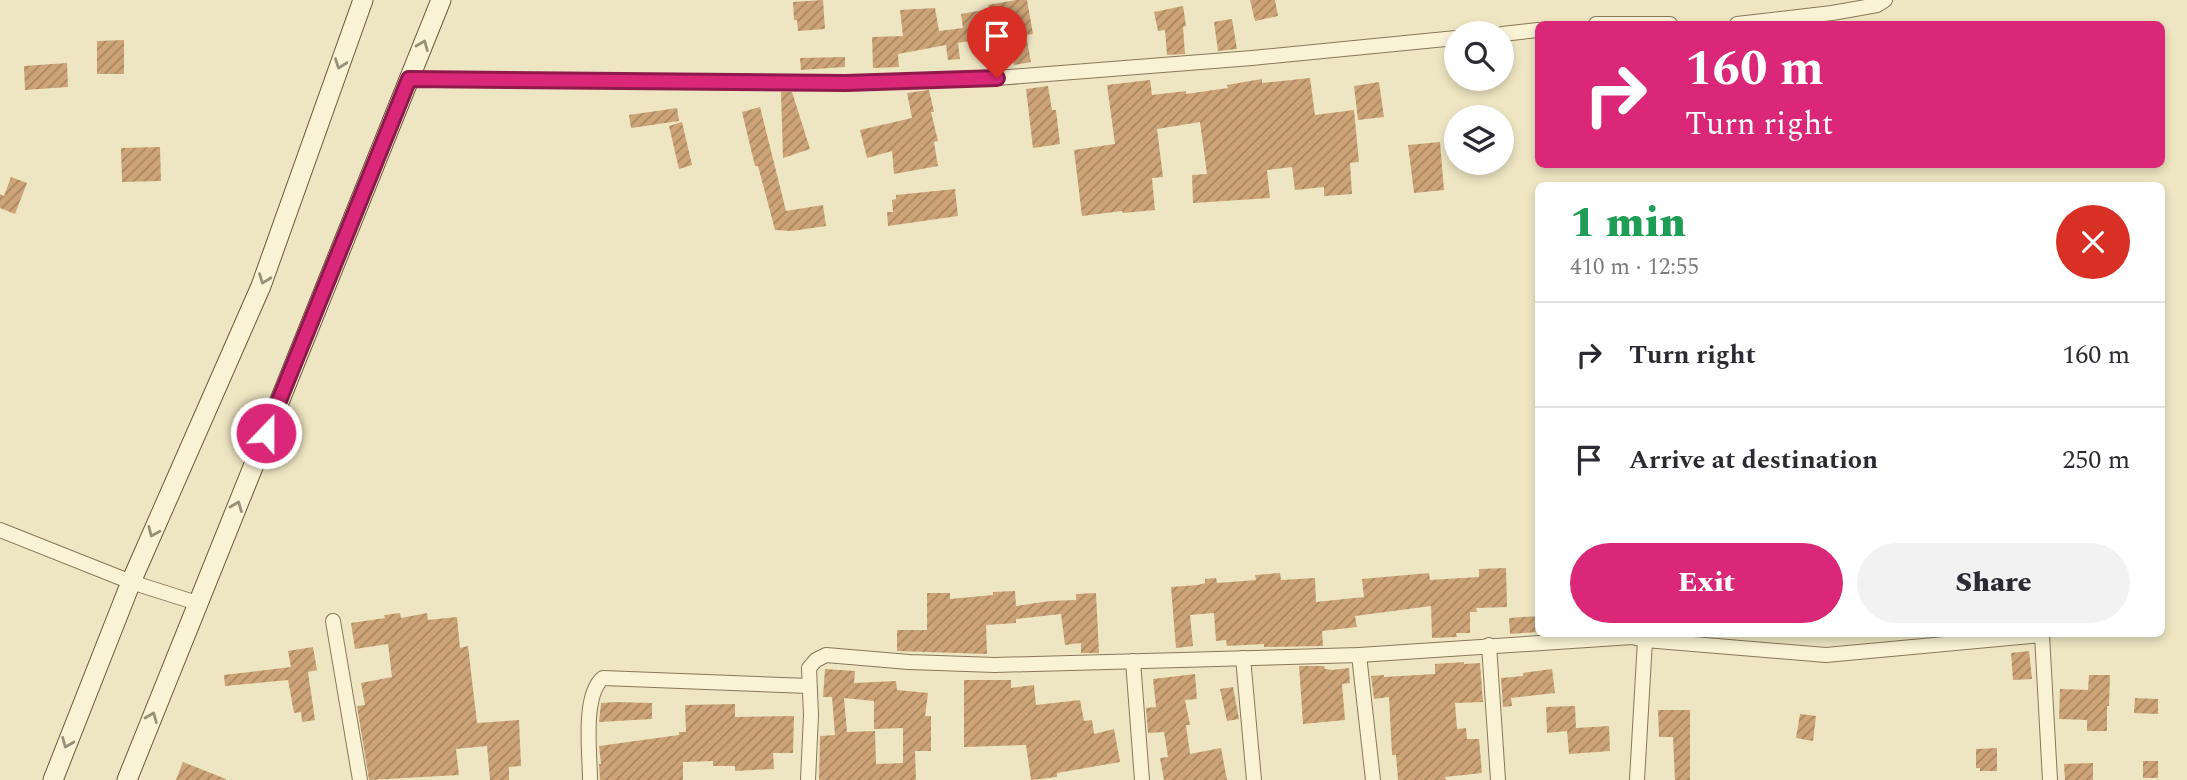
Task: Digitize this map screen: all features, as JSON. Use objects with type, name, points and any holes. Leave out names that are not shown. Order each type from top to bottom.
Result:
[{"type":"main road","points":[[53,780],[131,582],[261,286],[363,0]]},
{"type":"main road","points":[[127,780],[441,0]]},
{"type":"street","points":[[1763,21],[1832,13],[1877,5],[1885,0]]},
{"type":"street","points":[[1514,33],[1535,30]]},
{"type":"street","points":[[409,79],[846,83],[997,78],[1252,58],[1444,39]]},
{"type":"street","points":[[0,530],[131,582],[197,603]]},
{"type":"street","points":[[333,621],[360,780]]},
{"type":"street","points":[[808,780],[811,715],[809,668],[816,660],[826,655],[995,665],[1359,655],[1632,637],[1826,655],[2020,637]]},
{"type":"street","points":[[2042,637],[2050,780]]},
{"type":"street","points":[[1637,780],[1645,640]]},
{"type":"street","points":[[1489,645],[1498,780]]},
{"type":"street","points":[[1359,655],[1373,780]]},
{"type":"street","points":[[1243,658],[1254,780]]},
{"type":"street","points":[[1133,661],[1142,780]]},
{"type":"street","points":[[590,780],[590,704],[597,682],[603,678],[809,686]]},
{"type":"building","points":[[823,0],[825,29],[798,31],[793,2]]},
{"type":"building","points":[[1016,0],[1027,0],[1033,34],[1026,35],[1031,62],[1014,65],[1008,34],[958,43],[960,59],[948,60],[946,45],[898,54],[899,67],[873,68],[872,37],[903,36],[900,10],[935,8],[939,31],[963,28],[961,14]]},
{"type":"building","points":[[1250,0],[1275,0],[1278,16],[1255,21]]},
{"type":"building","points":[[1183,6],[1186,26],[1183,27],[1185,54],[1167,55],[1165,30],[1158,31],[1154,12]]},
{"type":"building","points":[[1232,19],[1237,49],[1218,51],[1214,22]]},
{"type":"building","points":[[124,40],[124,74],[97,74],[97,41]]},
{"type":"building","points":[[845,57],[845,67],[801,70],[800,58]]},
{"type":"building","points":[[67,63],[68,87],[25,90],[24,66]]},
{"type":"building","points":[[1310,78],[1315,115],[1354,110],[1359,162],[1350,163],[1352,194],[1324,196],[1324,187],[1295,190],[1292,167],[1267,170],[1270,198],[1193,203],[1192,175],[1207,174],[1200,122],[1157,129],[1163,177],[1152,178],[1155,210],[1082,216],[1074,150],[1115,144],[1107,85],[1150,80],[1152,95],[1186,91],[1186,94],[1228,88],[1227,85],[1262,79],[1262,83]]},
{"type":"building","points":[[1379,82],[1384,117],[1358,120],[1354,86]]},
{"type":"building","points":[[1048,86],[1052,110],[1056,110],[1060,144],[1033,148],[1026,89]]},
{"type":"building","points":[[929,90],[938,141],[934,142],[938,166],[894,174],[892,151],[867,158],[860,130],[912,118],[907,93]]},
{"type":"building","points":[[781,92],[792,92],[810,149],[783,158]]},
{"type":"building","points":[[760,107],[786,211],[823,205],[826,226],[792,231],[775,230],[742,112]]},
{"type":"building","points":[[677,108],[679,121],[631,128],[629,115]]},
{"type":"building","points":[[682,122],[692,165],[679,169],[669,126]]},
{"type":"building","points":[[1440,142],[1444,190],[1414,193],[1408,145]]},
{"type":"building","points":[[160,147],[161,181],[122,182],[121,148]]},
{"type":"building","points":[[11,177],[27,183],[15,214],[0,208],[0,194],[4,196]]},
{"type":"building","points":[[955,189],[958,216],[888,226],[887,212],[893,212],[892,200],[896,199],[896,195]]},
{"type":"building","points":[[1506,568],[1507,607],[1476,608],[1477,612],[1470,612],[1470,633],[1456,633],[1457,637],[1432,638],[1431,606],[1355,616],[1357,627],[1322,631],[1323,646],[1227,646],[1226,640],[1216,641],[1214,613],[1190,615],[1193,646],[1176,648],[1171,587],[1198,585],[1205,583],[1205,579],[1216,578],[1217,583],[1256,580],[1255,575],[1280,573],[1281,580],[1315,578],[1316,602],[1364,597],[1362,579],[1429,573],[1430,580],[1479,577],[1479,569]]},
{"type":"building","points":[[1015,591],[1016,606],[1076,600],[1076,594],[1096,593],[1099,653],[1081,653],[1081,643],[1065,645],[1061,614],[1016,619],[1016,623],[986,625],[987,654],[897,651],[897,630],[927,630],[927,593],[950,593],[950,599]]},
{"type":"building","points":[[400,613],[401,618],[427,613],[428,620],[457,617],[460,648],[468,646],[477,723],[519,720],[521,766],[509,767],[509,780],[490,780],[487,746],[456,749],[459,775],[369,780],[357,706],[365,705],[361,683],[392,677],[388,644],[355,649],[351,623]]},
{"type":"building","points":[[1535,616],[1535,632],[1510,634],[1509,618]]},
{"type":"building","points":[[313,647],[317,670],[308,672],[315,720],[302,722],[301,712],[294,713],[288,680],[225,686],[224,675],[291,667],[288,651]]},
{"type":"building","points":[[2029,651],[2032,679],[2013,680],[2011,653]]},
{"type":"building","points":[[1480,663],[1483,702],[1455,703],[1457,729],[1466,728],[1467,739],[1479,739],[1482,773],[1445,777],[1446,780],[1398,780],[1396,755],[1392,755],[1389,697],[1374,699],[1371,676],[1435,674],[1435,664]]},
{"type":"building","points":[[1299,666],[1324,666],[1325,669],[1332,670],[1349,668],[1350,683],[1342,684],[1345,720],[1303,724]]},
{"type":"building","points":[[825,669],[855,671],[854,683],[896,681],[897,690],[928,693],[925,716],[931,716],[931,751],[915,751],[916,780],[819,780],[820,736],[835,735],[832,697],[823,697]],"holes":[[[844,698],[874,701],[874,729],[903,728],[903,763],[876,764],[875,731],[847,732]]]},
{"type":"building","points":[[1552,669],[1555,693],[1511,698],[1512,706],[1503,707],[1501,678]]},
{"type":"building","points":[[1195,674],[1197,699],[1185,700],[1190,725],[1186,725],[1190,754],[1221,748],[1227,780],[1164,780],[1160,758],[1168,757],[1164,732],[1148,733],[1146,708],[1156,707],[1153,679]]},
{"type":"building","points":[[2089,675],[2110,675],[2107,731],[2087,731],[2087,720],[2059,719],[2060,689],[2088,690]]},
{"type":"building","points":[[964,680],[1011,680],[1011,688],[1034,685],[1036,705],[1080,700],[1084,721],[1092,720],[1094,734],[1114,729],[1120,762],[1057,773],[1057,777],[1031,780],[1026,745],[964,747]]},
{"type":"building","points":[[1233,687],[1239,719],[1227,721],[1220,689]]},
{"type":"building","points":[[2135,698],[2158,699],[2158,714],[2134,713]]},
{"type":"building","points":[[601,703],[652,703],[652,719],[599,722]]},
{"type":"building","points":[[735,704],[735,717],[794,716],[793,753],[773,753],[774,769],[735,771],[735,766],[713,766],[713,761],[683,762],[683,780],[600,780],[599,746],[686,732],[685,705]]},
{"type":"building","points":[[1575,706],[1576,728],[1609,726],[1610,751],[1569,754],[1567,731],[1547,733],[1546,707]]},
{"type":"building","points":[[1658,710],[1690,710],[1690,780],[1675,780],[1673,737],[1659,737]]},
{"type":"building","points":[[1800,714],[1816,716],[1813,741],[1796,738]]},
{"type":"building","points":[[1997,748],[1997,771],[1980,771],[1980,768],[1976,768],[1976,749]]},
{"type":"building","points":[[2143,761],[2158,761],[2158,778],[2143,778]]},
{"type":"building","points":[[183,762],[226,779],[226,780],[176,780]]},
{"type":"building","points":[[2093,763],[2093,780],[2065,780],[2064,764]]},
{"type":"route","points":[[266,433],[409,79],[846,83],[997,78]]}]
